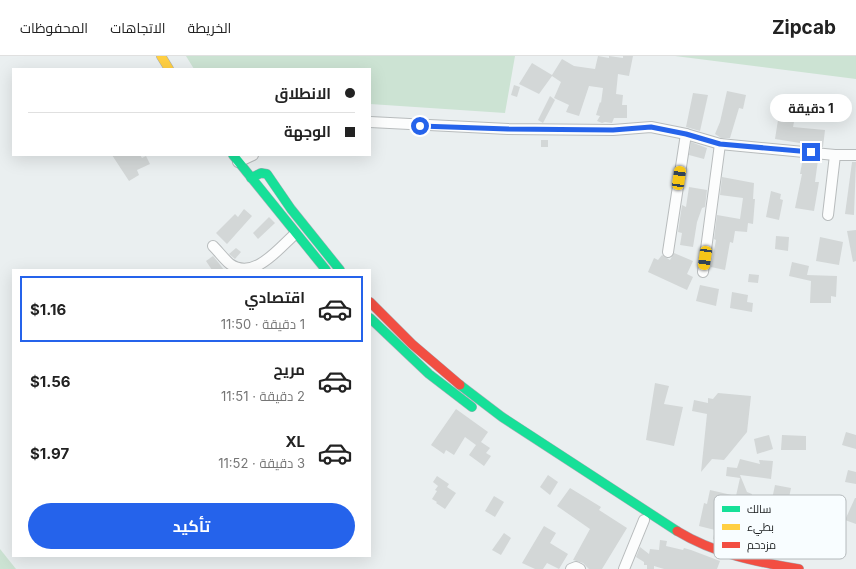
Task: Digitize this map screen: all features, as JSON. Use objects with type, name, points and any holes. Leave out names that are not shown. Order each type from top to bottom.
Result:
[{"type":"main road","points":[[161,56],[168,68]]},
{"type":"main road","points":[[236,158],[295,234],[325,269]]},
{"type":"main road","points":[[251,178],[261,173],[268,174],[296,215],[339,269]]},
{"type":"main road","points":[[371,303],[427,357],[481,402],[645,510],[688,536],[714,548]]},
{"type":"main road","points":[[371,319],[410,358],[467,404],[595,487],[664,534],[696,550],[714,556]]},
{"type":"main road","points":[[722,559],[759,569]]},
{"type":"main road","points":[[749,559],[799,569]]},
{"type":"street","points":[[371,122],[508,129],[613,130],[651,127],[686,134],[720,144],[835,155],[856,155]]},
{"type":"street","points":[[668,252],[686,134]]},
{"type":"street","points":[[704,272],[720,144]]},
{"type":"street","points":[[828,215],[835,155]]},
{"type":"street","points":[[236,158],[247,156]]},
{"type":"street","points":[[213,246],[231,264],[239,268],[249,269],[261,264],[295,234]]},
{"type":"street","points":[[624,569],[644,520]]},
{"type":"street","points":[[571,569],[580,569]]},
{"type":"green space","points":[[186,56],[515,56],[505,113],[371,104],[371,68],[193,68]]},
{"type":"green space","points":[[675,56],[856,56],[856,79]]},
{"type":"green space","points":[[0,549],[16,569],[0,569]]},
{"type":"building","points":[[598,56],[623,58],[623,56],[633,56],[629,76],[618,74],[616,94],[623,95],[622,105],[627,105],[627,118],[614,118],[612,123],[602,123],[597,121],[600,116],[596,115],[600,102],[601,103],[603,88],[589,86],[579,116],[566,112],[569,105],[554,98],[561,82],[552,76],[539,94],[519,84],[532,63],[552,75],[562,59],[574,66],[595,69]]},
{"type":"building","points":[[514,85],[520,87],[517,97],[511,95]]},
{"type":"building","points":[[727,91],[746,95],[743,109],[739,108],[730,138],[721,138],[715,134],[720,122]]},
{"type":"building","points":[[693,93],[708,95],[700,131],[686,127]]},
{"type":"building","points":[[550,96],[555,100],[543,123],[538,120]]},
{"type":"building","points":[[778,120],[794,122],[793,127],[825,130],[823,147],[800,145],[800,143],[775,139]]},
{"type":"building","points":[[541,140],[548,140],[548,147],[541,147]]},
{"type":"building","points":[[691,142],[707,148],[704,159],[689,155]]},
{"type":"building","points":[[113,156],[141,156],[142,158],[146,156],[150,164],[137,170],[139,175],[129,181]]},
{"type":"building","points":[[803,158],[818,160],[815,182],[819,182],[814,211],[795,208],[802,174],[800,174]]},
{"type":"building","points":[[852,162],[856,162],[854,215],[845,214]]},
{"type":"building","points":[[722,177],[754,183],[753,199],[755,199],[753,224],[748,223],[747,232],[735,231],[733,243],[730,242],[725,270],[711,267],[716,240],[714,239],[717,215],[740,219],[743,198],[720,195]]},
{"type":"building","points":[[689,187],[707,190],[705,207],[702,208],[697,222],[693,247],[680,245],[682,233],[678,232],[682,205],[686,207]]},
{"type":"building","points":[[771,191],[781,194],[780,199],[783,200],[779,220],[766,217]]},
{"type":"building","points":[[244,209],[252,216],[227,244],[216,233],[235,214],[238,217]]},
{"type":"building","points":[[269,217],[275,223],[258,239],[253,233]]},
{"type":"building","points":[[856,230],[856,261],[853,262],[847,231]]},
{"type":"building","points":[[776,236],[789,237],[788,251],[775,249]]},
{"type":"building","points":[[820,237],[843,242],[839,265],[816,261]]},
{"type":"building","points":[[236,248],[241,252],[235,259],[229,254]]},
{"type":"building","points":[[674,253],[693,261],[687,274],[693,277],[687,290],[648,272],[654,258],[658,260],[662,255],[670,260]]},
{"type":"building","points":[[213,256],[223,269],[211,269],[206,261]]},
{"type":"building","points":[[792,262],[809,266],[807,275],[837,276],[836,297],[831,296],[831,303],[810,303],[811,281],[789,276]]},
{"type":"building","points":[[749,274],[759,275],[758,283],[748,282]]},
{"type":"building","points":[[700,285],[719,289],[716,306],[696,301]]},
{"type":"building","points":[[732,292],[748,295],[747,302],[753,303],[752,312],[730,308]]},
{"type":"building","points":[[655,383],[669,386],[664,404],[683,407],[674,446],[646,440]]},
{"type":"building","points":[[718,393],[751,396],[747,432],[724,460],[712,459],[701,472],[707,414],[692,411],[694,400],[708,403],[708,398],[713,399]]},
{"type":"building","points":[[456,409],[488,432],[481,442],[490,448],[486,453],[491,456],[484,466],[469,455],[476,445],[465,437],[454,455],[446,450],[444,454],[431,445]]},
{"type":"building","points":[[846,432],[856,435],[856,449],[842,445]]},
{"type":"building","points":[[769,435],[773,449],[757,454],[754,439]]},
{"type":"building","points":[[782,435],[806,436],[806,450],[781,450]]},
{"type":"building","points":[[740,459],[760,464],[759,460],[773,461],[771,479],[740,475],[747,492],[752,495],[736,495],[740,478],[726,476],[727,467],[737,468]]},
{"type":"building","points":[[848,470],[856,472],[856,484],[845,482]]},
{"type":"building","points":[[548,475],[558,482],[550,495],[540,487]]},
{"type":"building","points":[[437,476],[449,484],[447,487],[456,493],[445,509],[432,499],[437,491],[435,490],[438,486],[433,482]]},
{"type":"building","points":[[775,485],[791,488],[790,495],[773,495]]},
{"type":"building","points":[[570,488],[601,507],[599,510],[627,528],[602,569],[589,569],[583,563],[573,560],[590,529],[557,506]]},
{"type":"building","points":[[710,490],[732,495],[714,495],[714,530],[699,526],[704,503],[707,504]]},
{"type":"building","points":[[494,496],[504,502],[495,517],[485,511]]},
{"type":"building","points":[[856,498],[856,524],[846,520]]},
{"type":"building","points":[[544,526],[556,533],[550,543],[568,554],[559,569],[547,563],[543,569],[535,569],[522,563]]},
{"type":"building","points":[[504,533],[511,538],[501,555],[492,550]]},
{"type":"building","points":[[660,540],[667,541],[666,546],[683,550],[684,548],[720,561],[717,569],[664,569],[654,566],[654,569],[647,569],[647,565],[644,565],[644,562],[636,557],[640,547],[649,554],[650,549],[659,550]]},
{"type":"traffic: fast","points":[[234,156],[325,269]]},
{"type":"traffic: fast","points":[[251,178],[261,173],[267,174],[291,209],[339,269]]},
{"type":"traffic: fast","points":[[371,319],[429,374],[472,407]]},
{"type":"traffic: fast","points":[[460,385],[502,417],[677,531]]},
{"type":"traffic: slow","points":[[161,56],[168,68]]},
{"type":"traffic: jam","points":[[371,303],[412,344],[460,385]]},
{"type":"traffic: jam","points":[[677,531],[714,549]]},
{"type":"traffic: jam","points":[[748,559],[799,569]]},
{"type":"route","points":[[420,126],[613,130],[651,127],[686,134],[720,144],[811,152]]}]
